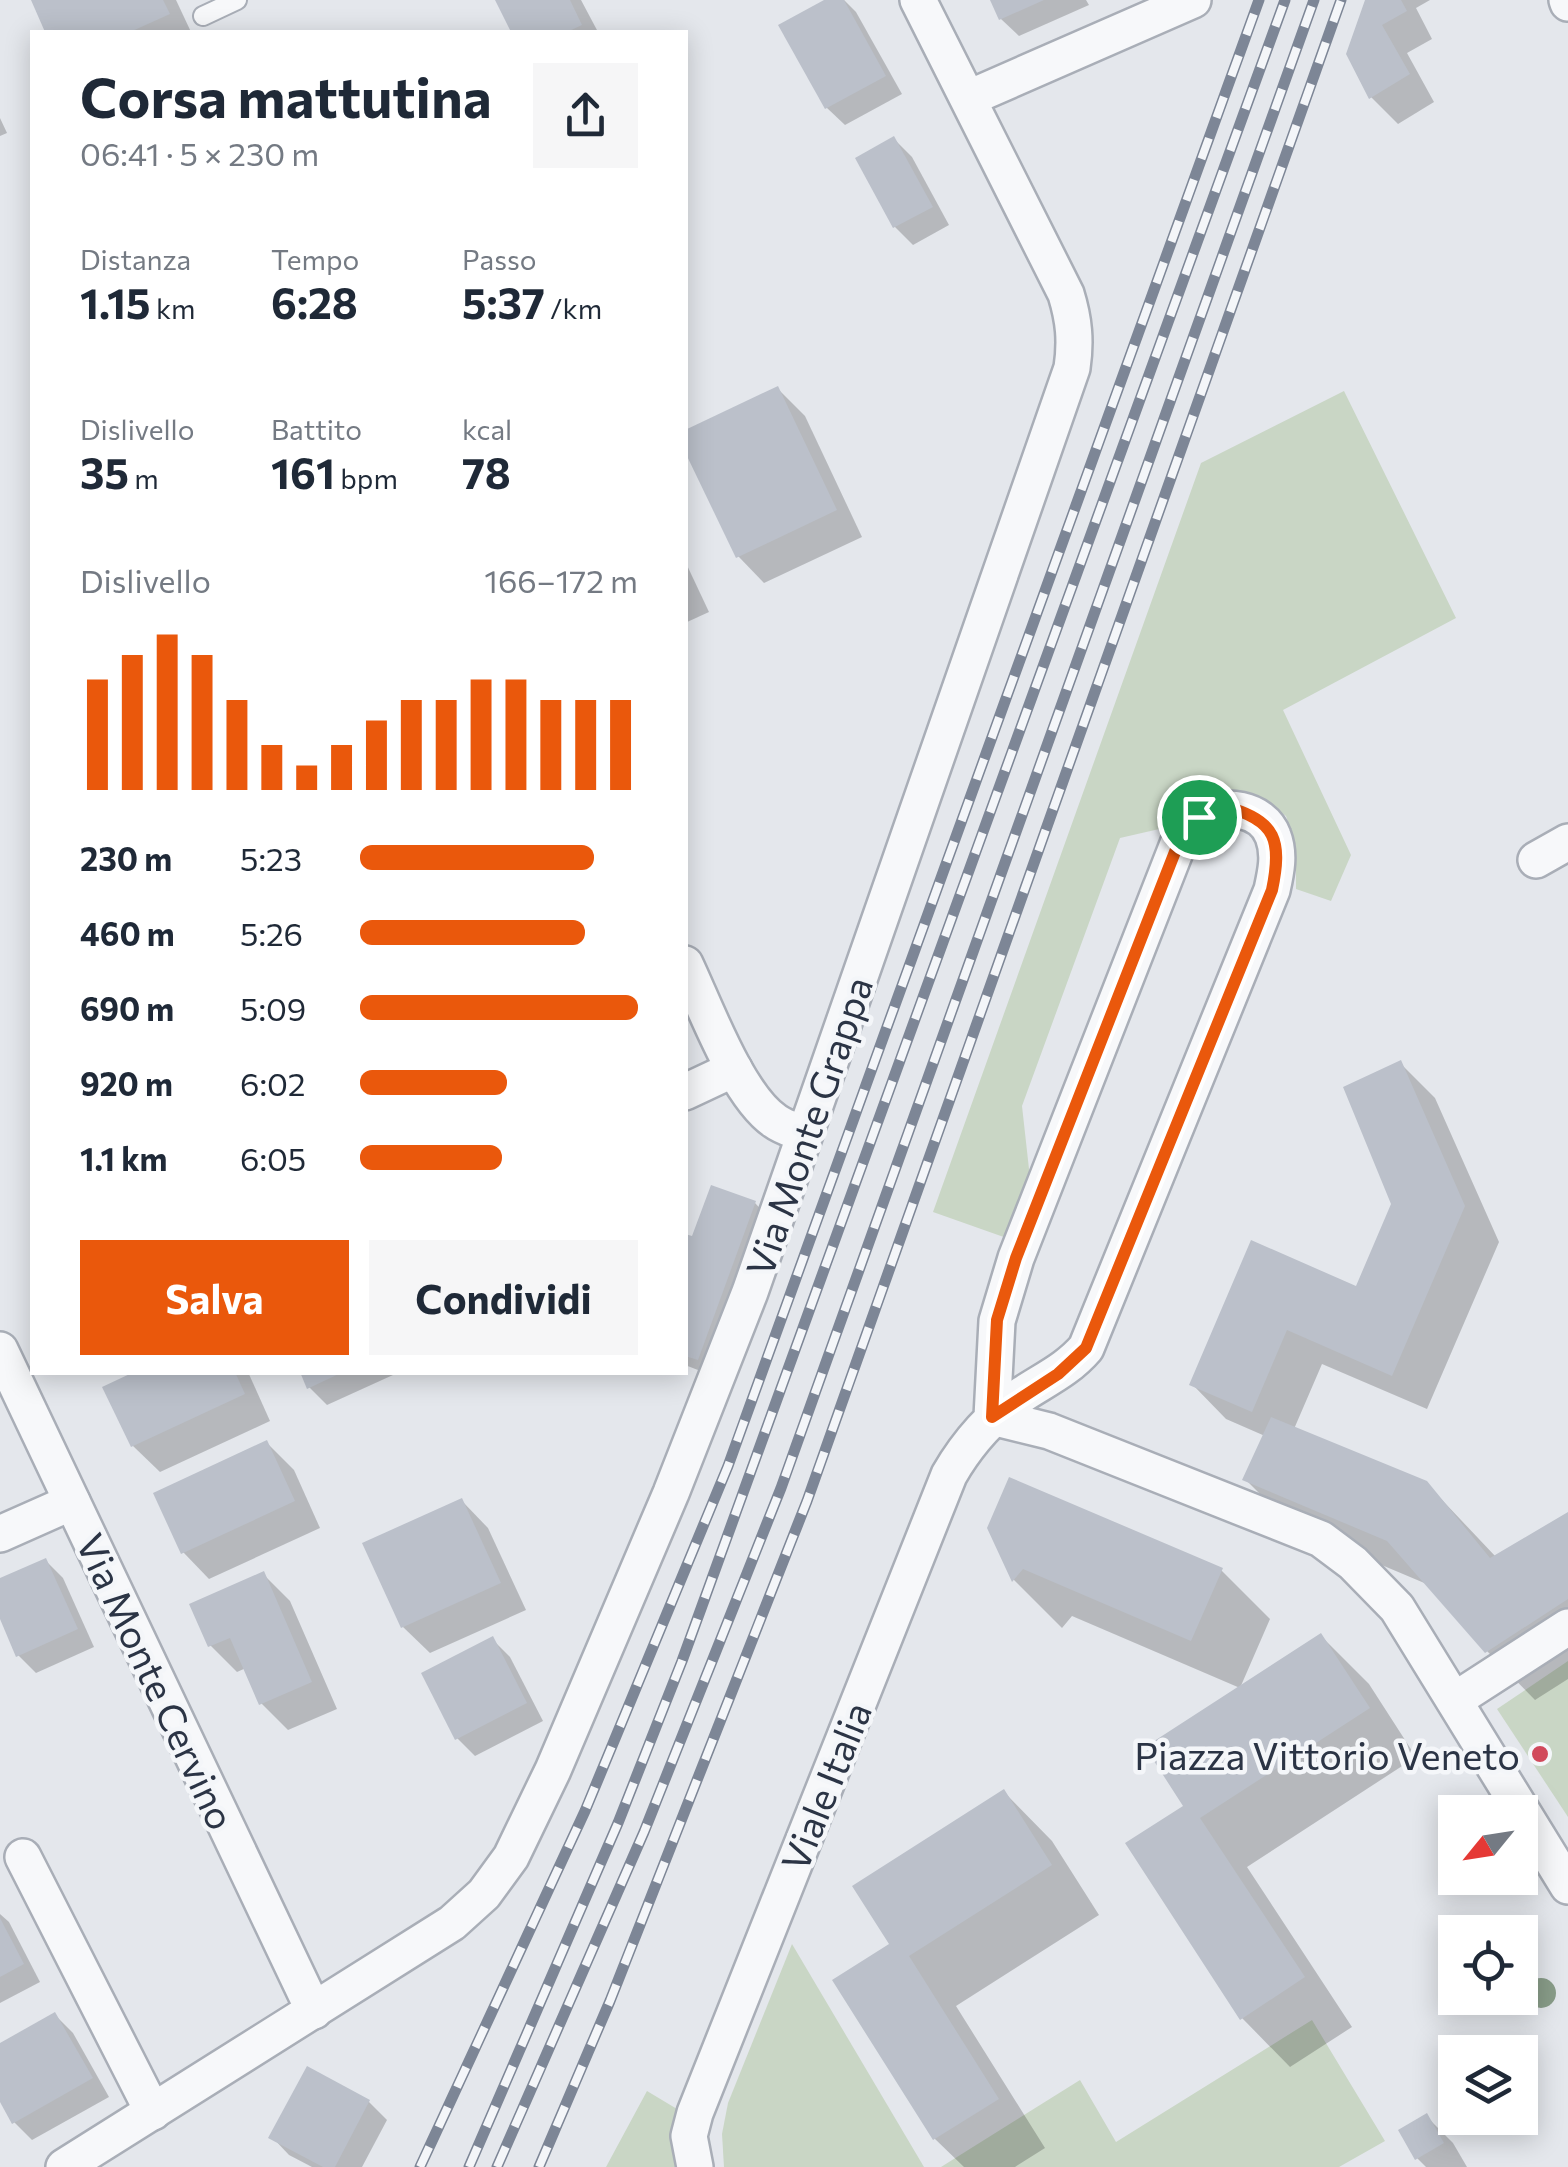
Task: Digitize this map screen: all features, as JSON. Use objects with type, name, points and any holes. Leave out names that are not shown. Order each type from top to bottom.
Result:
[{"type":"street","name":"Via Monte Grappa","points":[[64,2167],[452,1923],[484,1894],[512,1857],[553,1770],[679,1474],[750,1292],[1063,401],[1076,341],[1066,294],[918,0]]},
{"type":"street","points":[[968,98],[1193,0]]},
{"type":"street","name":"Viale Italia","points":[[695,2167],[689,2136],[695,2113],[949,1475],[963,1450],[992,1417],[1058,1374],[1086,1348],[1272,890],[1278,862],[1272,833],[1254,814],[1226,807],[1199,817],[1182,834],[1016,1258],[997,1320],[992,1417]]},
{"type":"street","points":[[1536,860],[1568,842]]},
{"type":"street","points":[[688,970],[734,1069],[760,1108],[776,1122],[804,1134]]},
{"type":"street","points":[[688,1091],[734,1069]]},
{"type":"street","name":"Via Monte Cervino","points":[[0,1350],[314,2012]]},
{"type":"street","points":[[992,1417],[1049,1431],[1320,1539],[1353,1563],[1397,1608],[1564,1871]]},
{"type":"street","points":[[0,1534],[72,1502]]},
{"type":"street","points":[[1455,1700],[1568,1627]]},
{"type":"street","points":[[23,1857],[153,2112]]},
{"type":"lane","points":[[204,16],[237,0]]},
{"type":"green space","points":[[1344,391],[1456,618],[1283,710],[1351,855],[1331,901],[1296,889],[1296,847],[1286,816],[1262,798],[1234,792],[1206,794],[1168,827],[1120,838],[1022,1106],[1032,1196],[1015,1241],[933,1212],[1201,463]]},
{"type":"green space","points":[[1568,1661],[1568,1817],[1497,1709]]},
{"type":"green space","points":[[792,1944],[924,2167],[724,2167],[722,2134],[728,2103]]},
{"type":"green space","points":[[1312,2020],[1385,2141],[1339,2167],[941,2167],[1080,2080],[1116,2142]]},
{"type":"green space","points":[[647,2091],[682,2112],[673,2149],[677,2167],[606,2167]]},
{"type":"building","points":[[31,0],[163,0],[170,14],[134,30],[44,30]]},
{"type":"building","points":[[495,0],[570,0],[582,25],[571,30],[510,30]]},
{"type":"building","points":[[824,0],[844,0],[886,76],[825,109],[778,25]]},
{"type":"building","points":[[990,0],[1044,0],[999,20]]},
{"type":"building","points":[[1365,0],[1401,0],[1407,11],[1382,25],[1410,74],[1369,99],[1346,54]]},
{"type":"building","points":[[894,136],[933,207],[893,228],[855,158]]},
{"type":"building","points":[[778,386],[837,510],[736,558],[688,458],[688,429]]},
{"type":"building","points":[[1401,1060],[1465,1206],[1392,1376],[1287,1330],[1252,1412],[1189,1385],[1251,1240],[1356,1286],[1391,1204],[1343,1087]]},
{"type":"building","points":[[711,1185],[756,1201],[698,1360],[688,1357],[688,1235],[692,1236]]},
{"type":"building","points":[[128,1375],[236,1375],[245,1394],[131,1447],[102,1387]]},
{"type":"building","points":[[301,1375],[337,1375],[307,1389]]},
{"type":"building","points":[[1271,1417],[1427,1481],[1490,1558],[1568,1512],[1568,1599],[1485,1653],[1387,1541],[1242,1480]]},
{"type":"building","points":[[267,1440],[295,1501],[181,1554],[153,1493]]},
{"type":"building","points":[[1009,1477],[1223,1568],[1191,1641],[1023,1569],[1012,1582],[987,1528]]},
{"type":"building","points":[[462,1498],[501,1583],[401,1628],[362,1543]]},
{"type":"building","points":[[46,1558],[78,1629],[16,1657],[0,1619],[0,1578]]},
{"type":"building","points":[[264,1571],[312,1682],[259,1705],[230,1638],[208,1647],[189,1604]]},
{"type":"building","points":[[1321,1633],[1370,1708],[1200,1818],[1305,1977],[1240,2020],[1125,1843],[1183,1806],[1145,1747]]},
{"type":"building","points":[[493,1636],[527,1703],[455,1740],[421,1673]]},
{"type":"building","points":[[1004,1789],[1052,1865],[909,1956],[999,2099],[933,2140],[832,1980],[889,1944],[852,1886]]},
{"type":"building","points":[[0,1918],[24,1964],[0,1977]]},
{"type":"building","points":[[55,2012],[93,2078],[12,2124],[0,2102],[0,2043]]},
{"type":"building","points":[[307,2066],[370,2100],[335,2167],[323,2167],[268,2138]]},
{"type":"building","points":[[1427,2113],[1444,2143],[1415,2160],[1398,2130]]},
{"type":"railway","points":[[420,2167],[585,1811],[728,1466],[1259,0]]},
{"type":"railway","points":[[469,2167],[618,1823],[682,1661],[1285,0]]},
{"type":"railway","points":[[497,2167],[644,1832],[781,1488],[1314,0]]},
{"type":"railway","points":[[539,2167],[610,2001],[807,1501],[1341,0]]},
{"type":"place","name":"Piazza Vittorio Veneto","points":[[1540,1754]]},
{"type":"route","points":[[1226,807],[1254,814],[1272,833],[1278,862],[1272,890],[1086,1348],[1058,1374],[992,1417],[994,1338],[1016,1258],[1182,834],[1199,817],[1226,807]]}]
